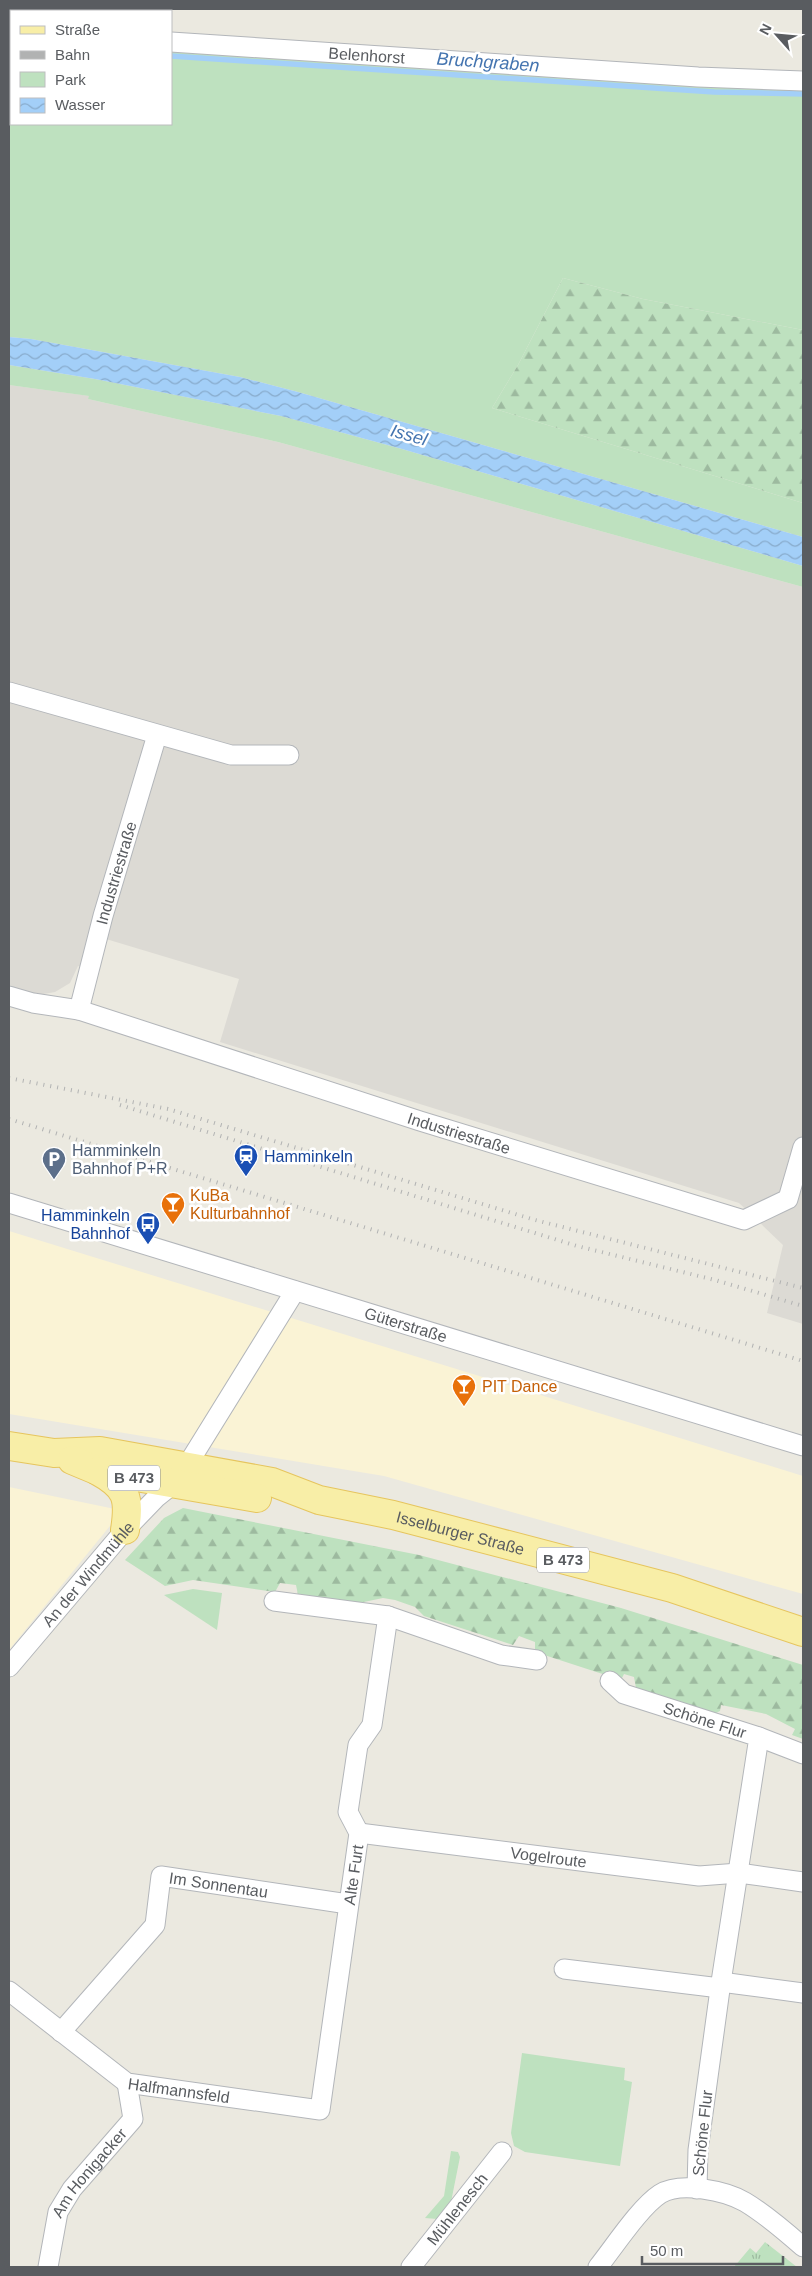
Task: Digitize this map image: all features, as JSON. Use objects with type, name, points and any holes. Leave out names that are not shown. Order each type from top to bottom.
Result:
[{"type":"main road","name":"Isselburger Straße","points":[[9,1446],[54,1453],[100,1451],[179,1476]]},
{"type":"main road","name":"Isselburger Straße","points":[[54,1453],[96,1470],[272,1482],[318,1500],[393,1516],[662,1586],[803,1632]]},
{"type":"main road","name":"B 473","points":[[96,1470],[118,1484],[122,1491],[128,1508],[125,1530]]},
{"type":"street","name":"Belenhorst","points":[[172,42],[698,77],[803,80]]},
{"type":"street","points":[[9,692],[157,735],[231,754],[289,755]]},
{"type":"street","name":"Industriestraße","points":[[79,1010],[103,916],[157,735]]},
{"type":"street","name":"Industriestraße","points":[[9,996],[33,1003],[79,1010],[420,1121],[744,1220],[788,1199],[803,1147]]},
{"type":"street","name":"Güterstraße","points":[[9,1204],[803,1446]]},
{"type":"street","name":"An der Windmühle","points":[[9,1667],[125,1530],[179,1476],[295,1291]]},
{"type":"street","points":[[274,1601],[388,1616],[501,1655],[537,1660]]},
{"type":"street","name":"Alte Furt","points":[[320,2110],[359,1834],[348,1812],[358,1745],[372,1725],[388,1616]]},
{"type":"street","name":"Schöne Flur","points":[[610,1681],[624,1694],[759,1737],[720,1985],[698,2150],[697,2189]]},
{"type":"street","points":[[759,1737],[803,1754]]},
{"type":"street","name":"Vogelroute","points":[[359,1834],[700,1876],[739,1873]]},
{"type":"street","points":[[739,1873],[803,1882]]},
{"type":"street","name":"Im Sonnentau","points":[[60,2032],[155,1926],[162,1876],[348,1904]]},
{"type":"street","points":[[564,1969],[803,1994]]},
{"type":"street","name":"Halfmannsfeld","points":[[9,1991],[127,2083],[320,2110]]},
{"type":"street","name":"Am Honigacker","points":[[48,2267],[58,2212],[72,2189],[133,2119],[127,2083]]},
{"type":"street","name":"Mühlenesch","points":[[411,2267],[502,2152]]},
{"type":"street","points":[[598,2267],[646,2208],[661,2194],[688,2188],[724,2193],[746,2202],[802,2244]]},
{"type":"shaded area","points":[[9,385],[90,396],[88,399],[278,442],[803,587],[803,1324],[767,1313],[783,1245],[739,1203],[220,1042],[239,979],[106,939],[95,971],[78,966],[70,983],[55,992],[38,995],[9,986]]},
{"type":"shaded area","points":[[9,1231],[803,1476],[803,1594],[384,1476],[9,1414]]},
{"type":"shaded area","points":[[9,1487],[115,1509],[114,1521],[9,1650]]},
{"type":"green space","points":[[9,37],[10,125],[172,125],[172,48],[803,86],[803,330],[643,299],[563,278],[518,365],[492,408],[803,503],[803,537],[240,377],[31,339],[9,337]]},
{"type":"green space","points":[[563,278],[643,299],[803,330],[803,503],[492,408],[518,365]]},
{"type":"green space","points":[[9,365],[95,379],[281,416],[402,449],[803,566],[803,587],[278,442],[88,399],[89,396],[9,385]]},
{"type":"green space","points":[[183,1508],[419,1555],[621,1608],[803,1665],[803,1739],[792,1735],[795,1729],[766,1714],[721,1705],[720,1711],[714,1714],[641,1691],[636,1688],[634,1677],[624,1674],[621,1680],[535,1652],[535,1642],[519,1636],[513,1645],[424,1616],[415,1607],[395,1600],[383,1598],[359,1603],[298,1595],[296,1585],[280,1583],[275,1592],[193,1580],[165,1586],[125,1560],[164,1518]]},
{"type":"green space","points":[[193,1589],[222,1593],[217,1630],[164,1595]]},
{"type":"green space","points":[[522,2053],[625,2068],[624,2080],[632,2082],[620,2166],[525,2152],[514,2146],[511,2133]]},
{"type":"green space","points":[[451,2151],[458,2152],[460,2157],[451,2202],[437,2219],[425,2218],[444,2196]]},
{"type":"green space","points":[[765,2242],[797,2267],[734,2267],[750,2248],[756,2253]]},
{"type":"water","name":"Issel","points":[[9,337],[31,339],[240,377],[803,537],[803,566],[402,449],[281,416],[95,379],[9,365]]},
{"type":"waterway","name":"Bruchgraben","points":[[172,56],[714,92],[803,94]]},
{"type":"railway","points":[[9,1078],[168,1109],[535,1220],[803,1288]]},
{"type":"railway","points":[[120,1105],[577,1246],[715,1280],[803,1306]]},
{"type":"railway","points":[[9,1119],[803,1361]]},
{"type":"place","name":"Hamminkeln","points":[[246,1177]]},
{"type":"place","name":"Hamminkeln Bahnhof P+R","points":[[54,1180]]},
{"type":"place","name":"KuBa Kulturbahnhof","points":[[173,1225]]},
{"type":"place","name":"Hamminkeln Bahnhof","points":[[148,1245]]},
{"type":"place","name":"PIT Dance","points":[[464,1407]]}]
